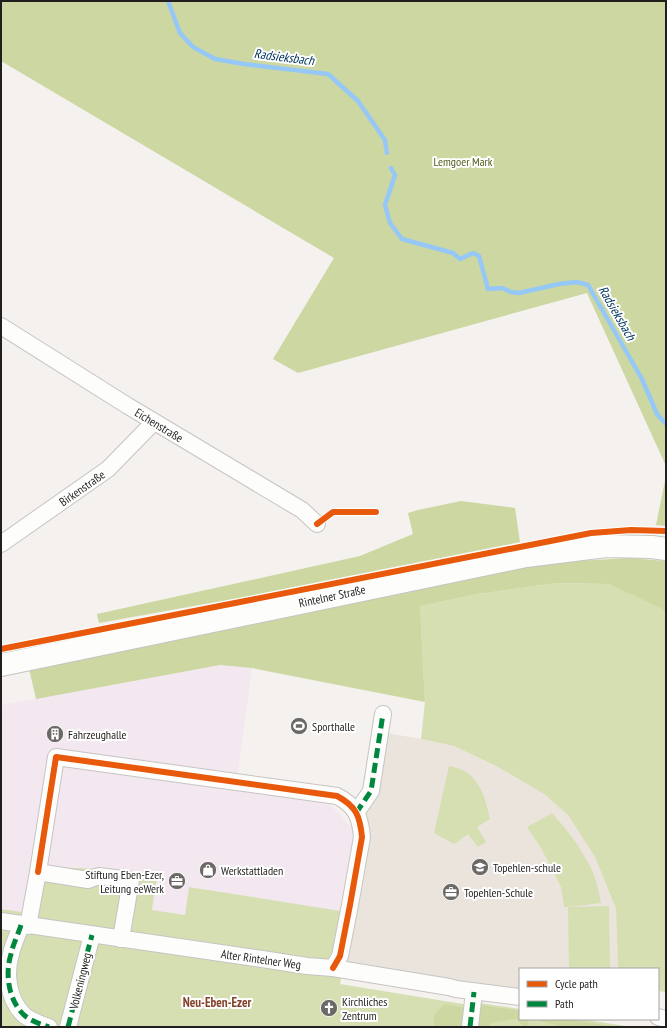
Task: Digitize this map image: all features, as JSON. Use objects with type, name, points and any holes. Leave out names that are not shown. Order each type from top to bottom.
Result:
[{"type":"main road","name":"Rintelner Straße","points":[[1,665],[526,556],[606,546],[652,547],[666,549]]},
{"type":"street","name":"Eichenstraße","points":[[1,326],[154,422],[302,510],[317,524]]},
{"type":"street","name":"Birkenstraße","points":[[1,544],[108,469],[154,422]]},
{"type":"street","points":[[356,813],[371,791],[383,714]]},
{"type":"street","points":[[49,1027],[33,1021],[23,1014],[15,1003],[9,986],[8,969],[10,955],[19,933],[25,925],[38,872],[56,757],[337,796],[347,801],[356,813],[361,826],[362,837],[340,956],[333,968]]},
{"type":"street","points":[[38,872],[88,880],[99,876],[131,880],[121,939]]},
{"type":"street","name":"Alter Rintelner Weg","points":[[1,921],[307,966],[333,968],[474,992],[519,997]]},
{"type":"street","name":"Volkeningweg","points":[[68,1027],[92,935]]},
{"type":"street","points":[[470,1027],[474,992]]},
{"type":"shaded area","points":[[220,665],[252,668],[236,786],[324,798],[355,831],[344,912],[189,887],[185,915],[152,910],[157,877],[36,914],[1,909],[1,705]]},
{"type":"shaded area","name":"Topehlen-schule","points":[[381,732],[454,746],[498,767],[544,794],[568,815],[595,857],[616,909],[618,968],[519,968],[519,992],[343,968],[363,814]]},
{"type":"green space","name":"Lemgoer Mark","points":[[1,1],[666,1],[666,466],[587,293],[298,373],[273,359],[334,258],[1,61]]},
{"type":"green space","points":[[666,476],[666,526],[656,525]]},
{"type":"green space","points":[[461,501],[515,508],[520,542],[238,598],[99,623],[97,614],[360,556],[413,534],[408,513]]},
{"type":"green space","points":[[630,558],[666,561],[666,613],[660,608],[608,584],[556,583],[478,594],[420,606],[425,702],[252,668],[220,665],[36,699],[27,660],[540,563]]},
{"type":"green space","points":[[556,583],[608,584],[660,608],[666,613],[666,992],[659,991],[659,968],[618,968],[616,909],[595,857],[568,815],[544,794],[498,767],[454,746],[421,739],[425,702],[420,606],[478,594]]},
{"type":"green space","points":[[449,766],[464,771],[475,780],[479,785],[487,805],[490,819],[477,827],[486,842],[478,847],[468,834],[454,844],[434,833]]},
{"type":"green space","points":[[552,813],[575,842],[590,866],[596,881],[601,903],[564,907],[561,887],[541,848],[527,827]]},
{"type":"green space","points":[[45,867],[102,869],[157,876],[152,910],[185,915],[189,887],[353,913],[340,984],[469,1005],[467,1027],[1,1027],[1,909],[36,914]]},
{"type":"green space","points":[[609,906],[610,968],[569,968],[568,907]]},
{"type":"green space","points":[[480,1003],[519,1009],[519,1020],[587,1020],[632,1027],[473,1027]]},
{"type":"green space","points":[[445,1004],[461,1007],[465,1010],[463,1027],[433,1027],[435,1014]]},
{"type":"green space","points":[[475,1004],[519,1011],[519,1020],[527,1020],[529,1027],[523,1027],[517,1019],[490,1023],[489,1027],[473,1027]]},
{"type":"green space","points":[[571,1020],[618,1027],[562,1027],[540,1021]]},
{"type":"waterway","name":"Radsieksbach","points":[[168,1],[180,33],[193,47],[215,59],[328,74],[358,101],[385,140],[387,153]]},
{"type":"waterway","name":"Radsieksbach","points":[[391,168],[395,175],[385,205],[390,223],[402,239],[453,253],[460,259],[473,253],[479,256],[488,289],[502,288],[511,292],[519,293],[559,284],[577,282],[588,285],[642,379],[657,414],[666,424]]},
{"type":"marked path","points":[[356,813],[371,791],[383,714]]},
{"type":"marked path","points":[[21,925],[9,961],[8,978],[11,994],[14,1002],[24,1015],[33,1021],[49,1027]]},
{"type":"marked path","points":[[68,1027],[92,935]]},
{"type":"marked path","points":[[470,1027],[474,992]]},
{"type":"cycle path","points":[[317,524],[333,512],[376,512]]},
{"type":"cycle path","points":[[1,649],[591,533],[631,530],[666,531]]},
{"type":"cycle path","points":[[38,872],[56,757],[337,796],[349,804],[356,812],[360,823],[362,837],[340,956],[333,968]]},
{"type":"place","name":"Sporthalle","points":[[299,726]]},
{"type":"place","name":"Fahrzeughalle","points":[[55,734]]},
{"type":"place","name":"Topehlen-schule","points":[[480,867]]},
{"type":"place","name":"Werkstattladen","points":[[208,870]]},
{"type":"place","name":"Stiftung Eben-Ezer, Leitung eeWerk","points":[[177,881]]},
{"type":"place","name":"Topehlen-Schule","points":[[451,892]]},
{"type":"place","name":"Kirchliches Zentrum","points":[[329,1008]]},
{"type":"district","name":"Neu-Eben-Ezer","points":[[217,1002]]}]
